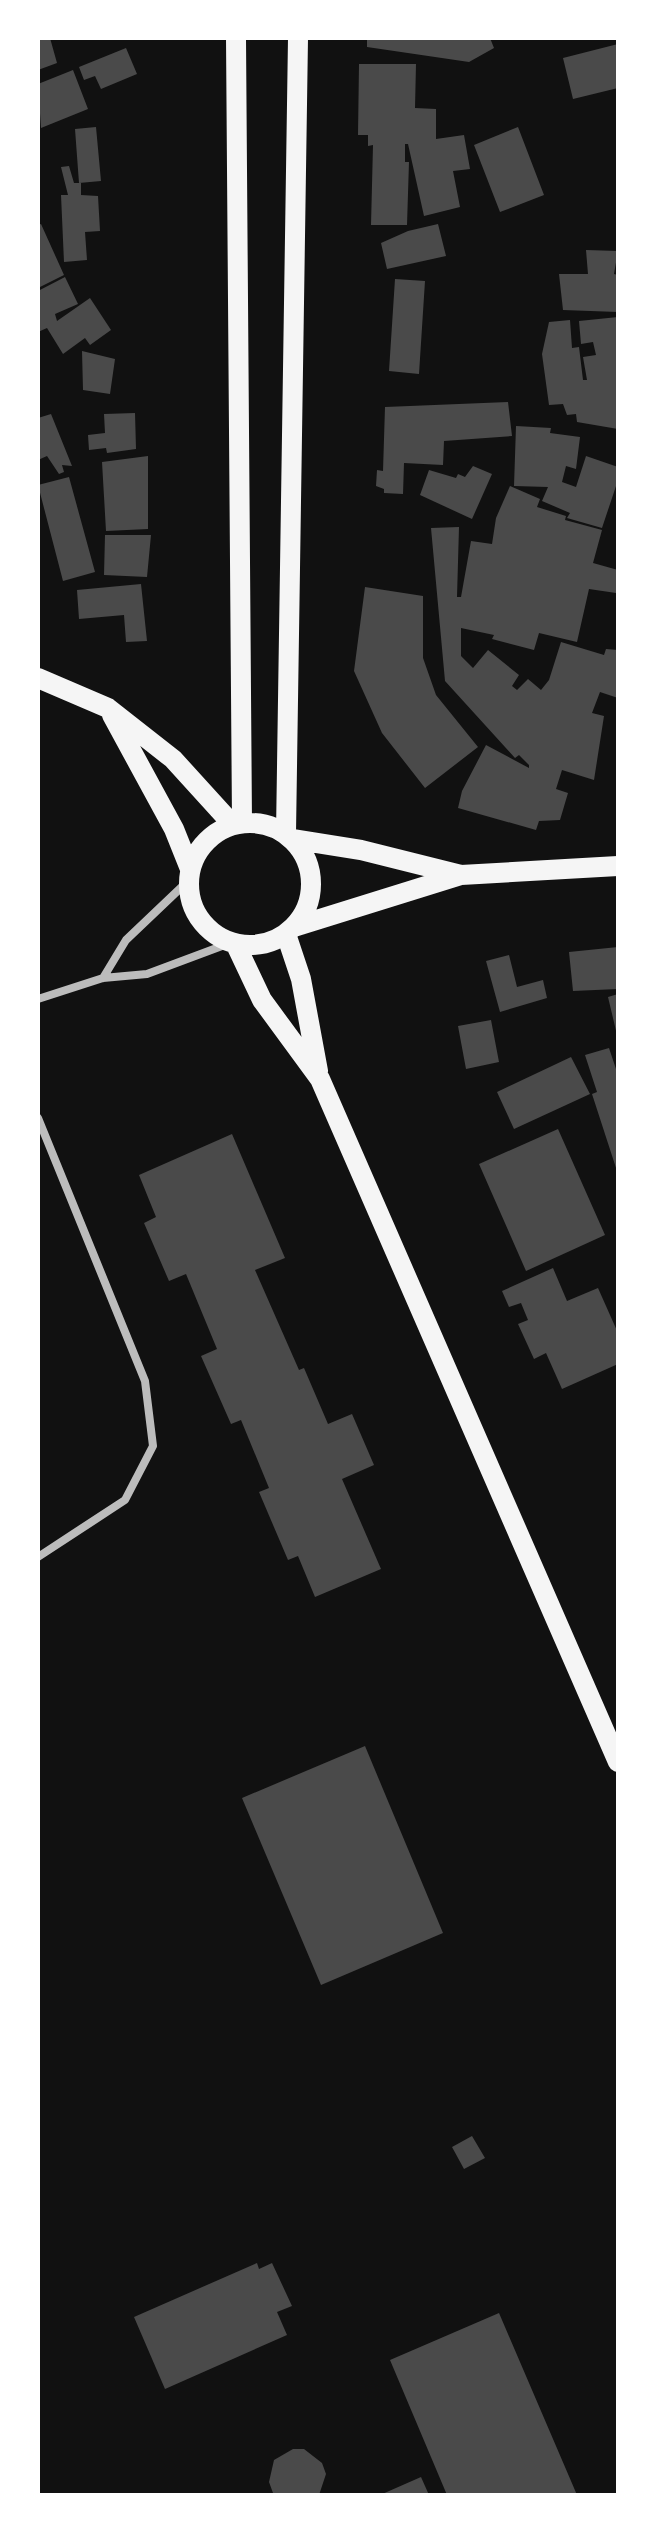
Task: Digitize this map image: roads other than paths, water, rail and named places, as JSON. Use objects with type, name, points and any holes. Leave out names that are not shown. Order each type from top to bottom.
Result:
[{"type":"main road","points":[[236,38],[237,824]]},
{"type":"main road","points":[[298,38],[289,836],[301,849],[311,875],[309,904],[290,931],[320,1079]]},
{"type":"main road","points":[[38,678],[108,708],[173,759],[237,824]]},
{"type":"main road","points":[[108,708],[174,829],[189,875],[191,901],[199,919],[213,934],[233,944],[262,946],[290,931],[461,875],[618,866]]},
{"type":"main road","points":[[189,875],[210,838],[237,824],[269,826],[289,836],[461,875]]},
{"type":"main road","points":[[233,944],[262,1000],[320,1079],[618,1762]]},
{"type":"street","points":[[103,978],[126,940],[189,875]]},
{"type":"street","points":[[38,999],[103,978],[147,974],[233,944]]},
{"type":"street","points":[[38,1118],[145,1381],[153,1446],[125,1500],[38,1557]]}]
